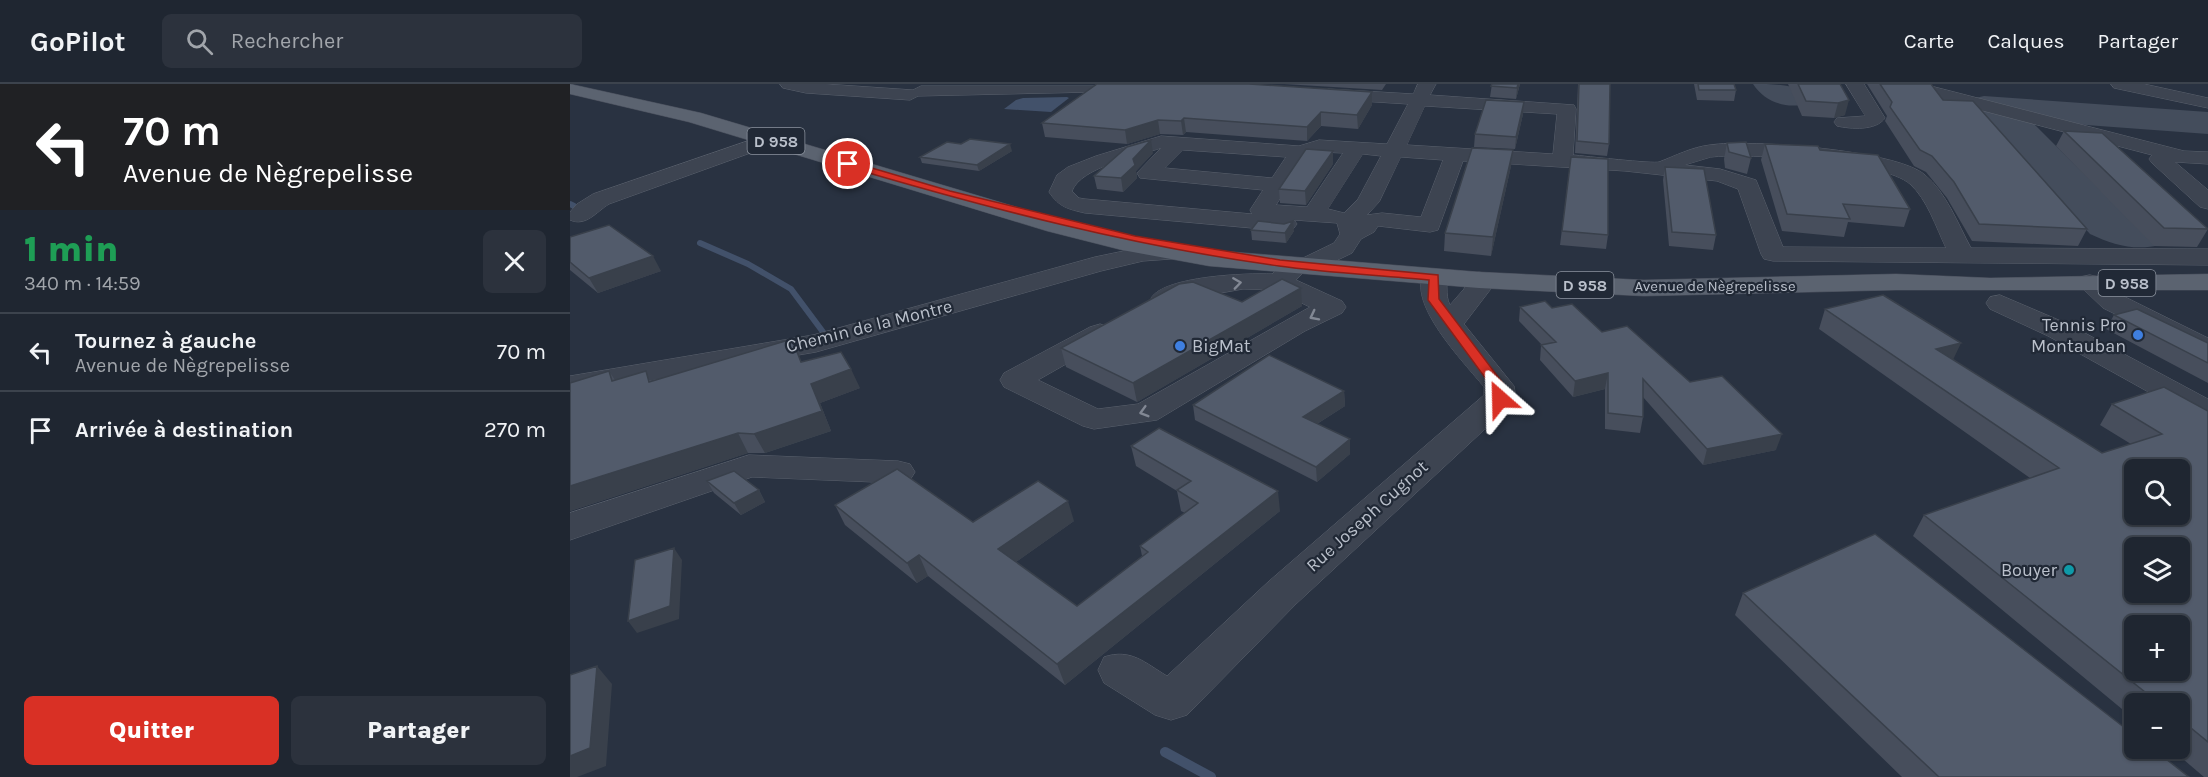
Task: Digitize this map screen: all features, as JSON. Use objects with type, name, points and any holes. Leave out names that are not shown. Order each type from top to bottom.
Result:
[{"type":"main road","name":"Avenue de Nègrepelisse","points":[[570,92],[694,117],[947,193],[996,210],[1122,243],[1291,269],[1358,270],[1479,280],[1644,288],[1863,285],[2010,293],[2090,283],[2208,282]]},
{"type":"main road","name":"Avenue de Nègrepelisse","points":[[947,193],[1135,239],[1291,269]]},
{"type":"street","points":[[789,84],[806,88],[910,95]]},
{"type":"street","points":[[935,84],[921,92],[1161,85]]},
{"type":"street","points":[[1844,122],[1872,121],[1876,118],[1855,84]]},
{"type":"street","points":[[2120,84],[2205,101]]},
{"type":"street","points":[[1894,86],[2059,133]]},
{"type":"street","points":[[1894,86],[2184,157]]},
{"type":"street","points":[[1291,269],[1332,307],[1285,331],[1146,413],[1095,418],[1015,380],[1173,293],[1243,281],[1291,269],[1345,233],[1368,223],[1375,211],[1395,150],[1423,92]]},
{"type":"street","points":[[1316,94],[1423,92],[1567,109],[1562,162]]},
{"type":"street","points":[[579,216],[585,208],[601,199],[771,139]]},
{"type":"street","points":[[1345,233],[1314,220],[1085,206],[1071,203],[1060,192],[1065,180],[1103,160],[1161,142],[1299,152],[1318,146],[1395,150],[1625,165],[1720,175],[1748,185],[1773,254],[2208,257]]},
{"type":"street","points":[[1178,143],[1148,173],[1277,185]]},
{"type":"street","points":[[1314,220],[1357,148]]},
{"type":"street","points":[[1625,165],[1666,164],[1716,150],[1836,158],[1890,167],[1907,173],[1922,183],[1962,255]]},
{"type":"street","points":[[1256,215],[1299,152]]},
{"type":"street","points":[[1375,211],[1430,225],[1455,154]]},
{"type":"street","points":[[2208,158],[2158,159],[2208,202]]},
{"type":"street","points":[[1345,233],[1351,263],[1358,270]]},
{"type":"street","name":"Chemin de la Montre","points":[[1095,266],[1122,252],[1125,246],[1122,243]]},
{"type":"street","name":"Chemin de la Montre","points":[[570,385],[816,343],[1143,254],[1176,253]]},
{"type":"street","name":"Rue Joseph Cugnot","points":[[1120,670],[1171,701],[1282,593],[1500,399],[1499,386],[1434,300],[1434,277]]},
{"type":"street","points":[[1451,322],[1477,290],[1479,280]]},
{"type":"street","points":[[2090,283],[2113,302],[2208,349]]},
{"type":"street","points":[[2010,293],[2058,330],[2208,411]]},
{"type":"street","points":[[2132,311],[2172,314],[2208,330]]},
{"type":"street","points":[[570,527],[749,466],[898,472]]},
{"type":"water","points":[[1023,98],[1069,98],[1051,112],[1004,109]]},
{"type":"building","points":[[1097,84],[1249,84],[1372,92],[1357,115],[1321,112],[1307,127],[1184,118],[1181,121],[1158,120],[1125,130],[1042,123]]},
{"type":"building","points":[[1492,84],[1518,84],[1517,88],[1491,86]]},
{"type":"building","points":[[1579,84],[1610,84],[1609,144],[1577,141]]},
{"type":"building","points":[[1698,84],[1734,84],[1736,90],[1699,90]]},
{"type":"building","points":[[1798,84],[1840,84],[1849,100],[1838,103],[1806,101]]},
{"type":"building","points":[[1880,84],[1931,84],[1943,100],[1973,101],[2087,229],[1979,224],[1954,182],[1932,156],[1920,150],[1890,107],[1892,102]]},
{"type":"building","points":[[1486,100],[1524,102],[1516,137],[1475,134]]},
{"type":"building","points":[[2064,131],[2102,133],[2208,229],[2164,228]]},
{"type":"building","points":[[970,139],[1010,144],[977,165],[920,157],[947,142],[961,144]]},
{"type":"building","points":[[1151,140],[1133,159],[1135,165],[1121,178],[1094,176],[1127,147]]},
{"type":"building","points":[[1746,142],[1751,158],[1729,152],[1727,143]]},
{"type":"building","points":[[1765,144],[1818,146],[1820,150],[1878,155],[1910,209],[1843,204],[1850,219],[1787,214]]},
{"type":"building","points":[[1472,148],[1513,150],[1493,237],[1445,233]]},
{"type":"building","points":[[1306,149],[1333,151],[1305,191],[1279,189]]},
{"type":"building","points":[[1571,157],[1608,159],[1608,235],[1562,231]]},
{"type":"building","points":[[1665,167],[1704,169],[1716,235],[1672,232]]},
{"type":"building","points":[[1258,221],[1284,224],[1293,221],[1285,233],[1251,230]]},
{"type":"building","points":[[609,225],[653,256],[589,278],[570,262],[570,237]]},
{"type":"building","points":[[1282,279],[1301,288],[1133,383],[1061,348],[1179,284],[1193,282],[1242,302]]},
{"type":"building","points":[[1883,295],[1961,343],[1936,349],[2102,453],[2162,434],[2112,404],[2164,387],[2208,411],[2208,742],[2190,727],[2190,693],[2146,693],[2131,681],[2190,681],[2190,615],[2124,615],[2124,675],[1924,515],[2059,468],[1825,309]]},
{"type":"building","points":[[1545,301],[1552,308],[1572,304],[1602,332],[1627,326],[1690,382],[1722,376],[1782,434],[1707,449],[1643,379],[1643,417],[1608,413],[1608,373],[1575,381],[1541,345],[1556,342],[1520,307]]},
{"type":"building","points":[[2137,309],[2208,343],[2208,363],[2114,315]]},
{"type":"building","points":[[792,339],[801,362],[841,352],[851,369],[811,384],[822,411],[754,434],[738,433],[570,486],[570,383],[609,371],[612,381],[646,371],[649,382]]},
{"type":"building","points":[[1269,355],[1344,391],[1303,417],[1350,439],[1316,467],[1193,405]]},
{"type":"building","points":[[1159,428],[1278,491],[1057,664],[919,555],[907,563],[835,505],[897,469],[973,522],[1038,481],[1068,501],[998,549],[1077,606],[1148,552],[1140,546],[1198,503],[1177,490],[1191,481],[1131,446]]},
{"type":"building","points":[[734,471],[759,490],[734,503],[707,481]]},
{"type":"building","points":[[1875,534],[2124,727],[2124,759],[2166,759],[2189,777],[1939,777],[1743,593]]},
{"type":"building","points":[[674,548],[670,606],[628,621],[635,560]]},
{"type":"building","points":[[597,666],[590,748],[570,756],[570,675]]},
{"type":"waterway","points":[[570,204],[574,206]]},
{"type":"waterway","points":[[700,243],[748,264],[791,289],[826,336]]},
{"type":"waterway","points":[[1165,752],[1211,777]]},
{"type":"taxiway","points":[[1770,84],[1777,91],[1793,96]]},
{"type":"taxiway","points":[[2143,235],[2124,232],[2107,224],[2006,118],[1984,107],[2208,123]]},
{"type":"place","name":"Tennis Pro Montauban","points":[[2138,335]]},
{"type":"place","name":"BigMat","points":[[1180,346]]},
{"type":"place","name":"Bouyer","points":[[2069,570]]},
{"type":"route","points":[[848,164],[947,193],[1181,248],[1280,263],[1434,277],[1434,300],[1441,313],[1451,322],[1499,386],[1500,399]]}]
